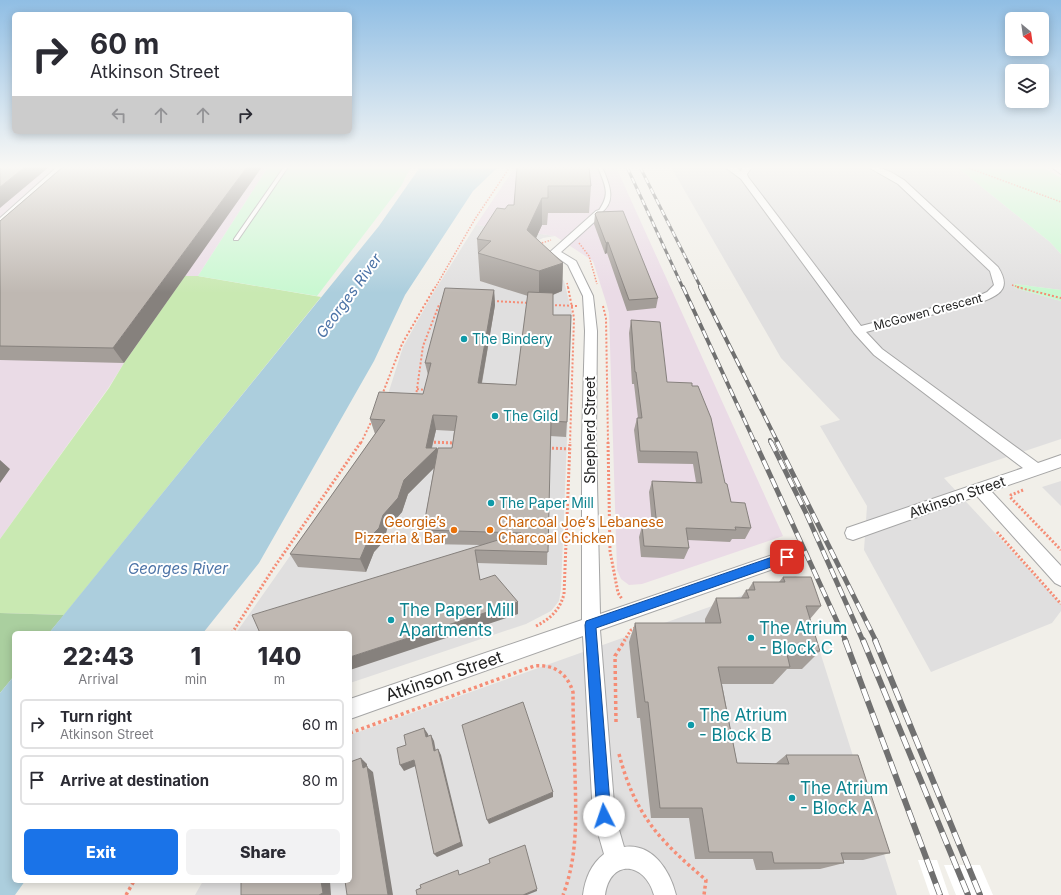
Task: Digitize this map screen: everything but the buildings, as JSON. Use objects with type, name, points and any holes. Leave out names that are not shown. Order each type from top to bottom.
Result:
[{"type":"street","name":"McGowen Crescent","points":[[768,209],[858,330],[878,352],[1036,470]]},
{"type":"street","points":[[930,209],[994,269],[999,277],[1000,284]]},
{"type":"street","points":[[569,239],[599,213]]},
{"type":"street","name":"Shepherd Street","points":[[569,239],[555,252],[572,263],[577,271],[588,296],[591,331],[589,448],[590,625],[604,816],[616,859]]},
{"type":"street","name":"McGowen Crescent","points":[[858,330],[980,299],[992,295],[998,290],[1000,284]]},
{"type":"street","name":"Atkinson Street","points":[[853,533],[1061,461]]},
{"type":"street","points":[[980,489],[1061,578]]},
{"type":"street","name":"Atkinson Street","points":[[352,708],[787,557]]},
{"type":"street","points":[[594,895],[598,876],[605,866],[616,859],[626,857],[637,858],[647,864],[663,885],[665,895]]},
{"type":"lane","points":[[0,220],[13,209]]},
{"type":"lane","points":[[236,239],[257,209]]},
{"type":"lane","points":[[599,213],[602,209]]},
{"type":"path","points":[[380,399],[402,344],[481,209]]},
{"type":"path","points":[[535,248],[546,241],[569,239]]},
{"type":"path","points":[[529,629],[543,623],[555,614],[563,602],[565,595],[574,318],[567,280]]},
{"type":"path","points":[[1000,284],[1011,283],[1012,286],[1061,298]]},
{"type":"path","points":[[415,397],[423,346],[439,305],[446,299]]},
{"type":"path","points":[[491,301],[534,304]]},
{"type":"path","points":[[550,304],[572,306],[589,305]]},
{"type":"path","points":[[416,389],[432,390]]},
{"type":"path","points":[[571,397],[590,396]]},
{"type":"path","points":[[233,631],[272,569],[364,438],[372,419]]},
{"type":"path","points":[[425,442],[455,443]]},
{"type":"path","points":[[547,448],[589,448]]},
{"type":"path","points":[[1023,490],[1011,495],[1010,497],[1061,550]]},
{"type":"path","points":[[993,527],[1061,604]]},
{"type":"path","points":[[617,730],[615,656],[631,630],[639,627]]},
{"type":"path","points":[[352,732],[534,666],[550,666],[563,673],[568,678],[573,692],[576,811],[575,855],[570,878],[563,895]]},
{"type":"path","points":[[618,752],[623,774],[632,797],[648,823],[672,851],[706,880],[704,895]]},
{"type":"path","points":[[126,895],[133,883]]},
{"type":"shaded area","points":[[0,209],[241,209],[198,276],[185,276],[109,387],[0,539]]},
{"type":"shaded area","points":[[487,209],[635,209],[783,536],[642,584],[629,585],[621,579],[617,570],[609,313],[593,261],[555,236],[476,225]]},
{"type":"shaded area","points":[[695,209],[1009,209],[1050,242],[1061,254],[1061,290],[1014,284],[1015,288],[1061,301],[1061,439],[944,478],[1061,604],[1061,611],[1052,623],[931,672],[864,550],[867,506],[820,426],[840,420],[781,358]]},
{"type":"shaded area","points":[[476,225],[555,236],[543,238],[537,241],[564,281],[572,313],[561,589],[559,601],[551,611],[526,624],[352,682],[352,631],[237,631],[375,435],[403,347],[432,295]]},
{"type":"shaded area","points":[[1061,481],[1061,506],[1042,487]]},
{"type":"shaded area","points":[[796,576],[897,895],[195,895],[202,883],[352,883],[352,734]]},
{"type":"green space","points":[[241,209],[384,209],[317,296],[198,276]]},
{"type":"green space","points":[[1009,209],[1061,209],[1061,254],[1050,242]]},
{"type":"green space","points":[[185,276],[198,276],[321,297],[64,615],[0,613],[0,539],[109,388],[124,363]]},
{"type":"green space","points":[[1014,284],[1061,290],[1061,301],[1015,288]]},
{"type":"green space","points":[[0,613],[64,615],[51,631],[12,631],[12,678],[0,693]]},
{"type":"water","name":"Georges River","points":[[391,209],[461,209],[405,295],[374,361],[259,563],[205,631],[51,631],[379,226]]},
{"type":"water","points":[[12,678],[12,883],[24,883],[15,895],[0,895],[0,693]]},
{"type":"pier","points":[[918,860],[937,860],[949,895],[930,895]]},
{"type":"pier","points":[[944,865],[980,865],[993,895],[956,895]]},
{"type":"railway","points":[[646,209],[683,288]]},
{"type":"railway","points":[[661,209],[701,288]]},
{"type":"railway","points":[[683,287],[755,443]]},
{"type":"railway","points":[[700,287],[778,443]]},
{"type":"railway","points":[[755,442],[846,641]]},
{"type":"railway","points":[[771,442],[806,513],[863,641]]},
{"type":"railway","points":[[777,442],[876,641]]},
{"type":"railway","points":[[845,640],[940,895]]},
{"type":"railway","points":[[863,640],[968,895]]},
{"type":"railway","points":[[875,640],[980,895]]},
{"type":"place","name":"The Bindery","points":[[464,339]]},
{"type":"place","name":"The Gild","points":[[495,416]]},
{"type":"place","name":"The Paper Mill","points":[[491,503]]},
{"type":"place","name":"Georgie’s Pizzeria & Bar","points":[[454,530]]},
{"type":"place","name":"Charcoal Joe’s Lebanese Charcoal Chicken","points":[[490,530]]},
{"type":"place","name":"The Paper Mill Apartments","points":[[391,620]]},
{"type":"place","name":"The Atrium - Block C","points":[[751,638]]},
{"type":"place","name":"The Atrium - Block B","points":[[691,725]]},
{"type":"place","name":"The Atrium - Block A","points":[[792,798]]},
{"type":"route","points":[[604,816],[590,625],[787,557]]}]
